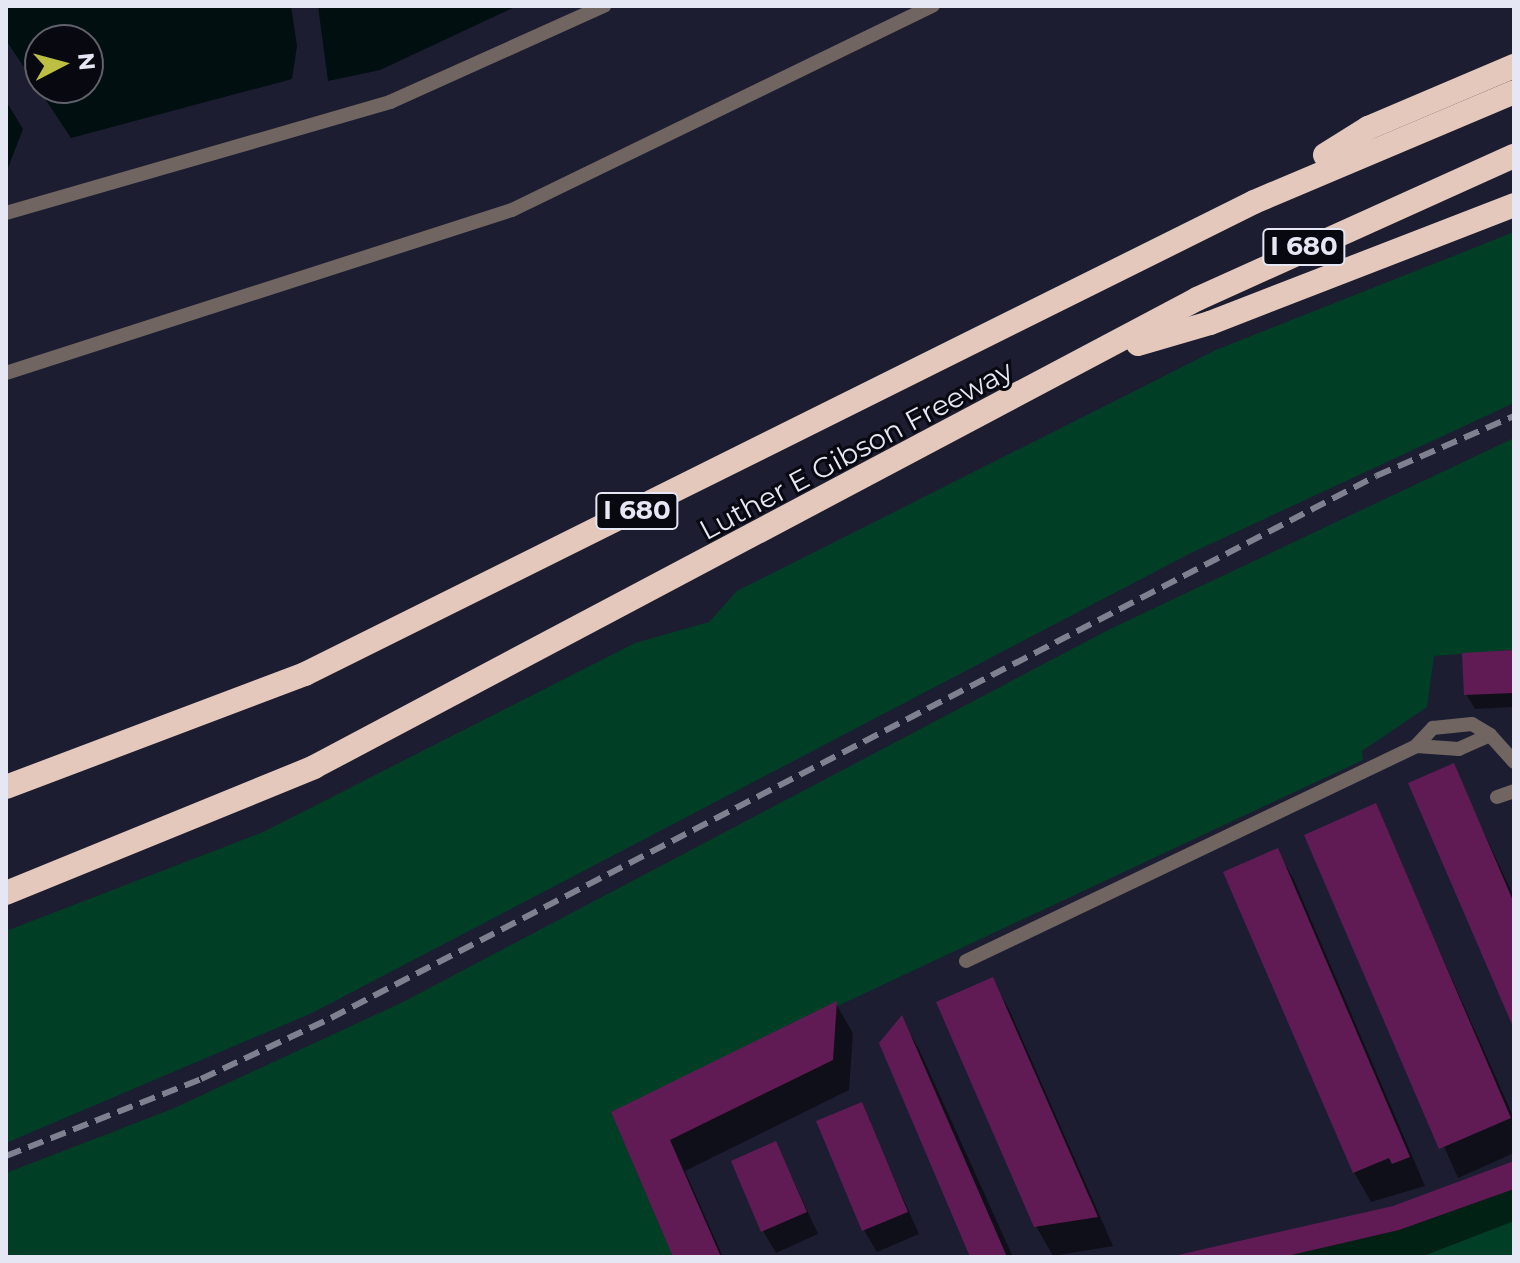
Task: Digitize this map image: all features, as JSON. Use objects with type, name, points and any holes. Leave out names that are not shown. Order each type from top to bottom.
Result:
[{"type":"highway","points":[[1254,202],[1368,128],[1514,66]]},
{"type":"highway","name":"Luther E Gibson Freeway","points":[[6,787],[197,720],[360,649],[1254,202],[1514,92]]},
{"type":"highway","name":"Luther E Gibson Freeway","points":[[6,893],[314,767],[1329,234],[1514,156]]},
{"type":"highway","points":[[1101,354],[1210,323],[1514,205]]},
{"type":"lane","points":[[6,213],[390,102],[604,6]]},
{"type":"lane","points":[[6,373],[512,210],[933,6]]},
{"type":"lane","points":[[966,961],[1416,746],[1433,728],[1459,723],[1490,735],[1514,762]]},
{"type":"lane","points":[[1416,746],[1459,749],[1490,735]]},
{"type":"lane","points":[[1497,797],[1514,791]]},
{"type":"green space","points":[[1514,232],[1514,403],[1191,553],[312,1013],[6,1143],[6,931],[263,832],[635,643],[709,622],[737,591],[1216,350]]},
{"type":"green space","points":[[1514,438],[1514,650],[1434,656],[1427,707],[1362,751],[1363,760],[611,1112],[673,1257],[6,1257],[6,1173],[172,1109],[403,1002],[1110,629]]},
{"type":"green space","points":[[1514,1189],[1514,1257],[1283,1257],[1399,1230]]},
{"type":"shaded area","points":[[6,6],[291,6],[297,46],[292,79],[71,138],[48,104],[104,104],[104,24],[24,24],[24,67],[6,40]]},
{"type":"shaded area","points":[[318,6],[517,6],[380,70],[328,81]]},
{"type":"shaded area","points":[[6,101],[23,129],[6,173]]},
{"type":"building","points":[[1514,650],[1514,693],[1464,695],[1462,653]]},
{"type":"building","points":[[1454,763],[1514,903],[1514,1029],[1408,783]]},
{"type":"building","points":[[1376,803],[1511,1118],[1439,1149],[1304,835]]},
{"type":"building","points":[[1278,848],[1410,1157],[1392,1164],[1389,1158],[1353,1173],[1223,872]]},
{"type":"building","points":[[993,977],[1098,1217],[1034,1227],[936,1002]]},
{"type":"building","points":[[837,1001],[833,1060],[670,1140],[721,1257],[673,1257],[611,1112]]},
{"type":"building","points":[[902,1015],[1007,1257],[970,1257],[879,1043]]},
{"type":"building","points":[[862,1102],[908,1212],[862,1231],[816,1121]]},
{"type":"building","points":[[776,1141],[807,1212],[761,1232],[731,1161]]},
{"type":"building","points":[[1514,1161],[1514,1189],[1399,1230],[1283,1257],[1169,1257],[1393,1206]]},
{"type":"railway","points":[[6,1156],[201,1079],[331,1018],[1376,476],[1514,416]]}]
